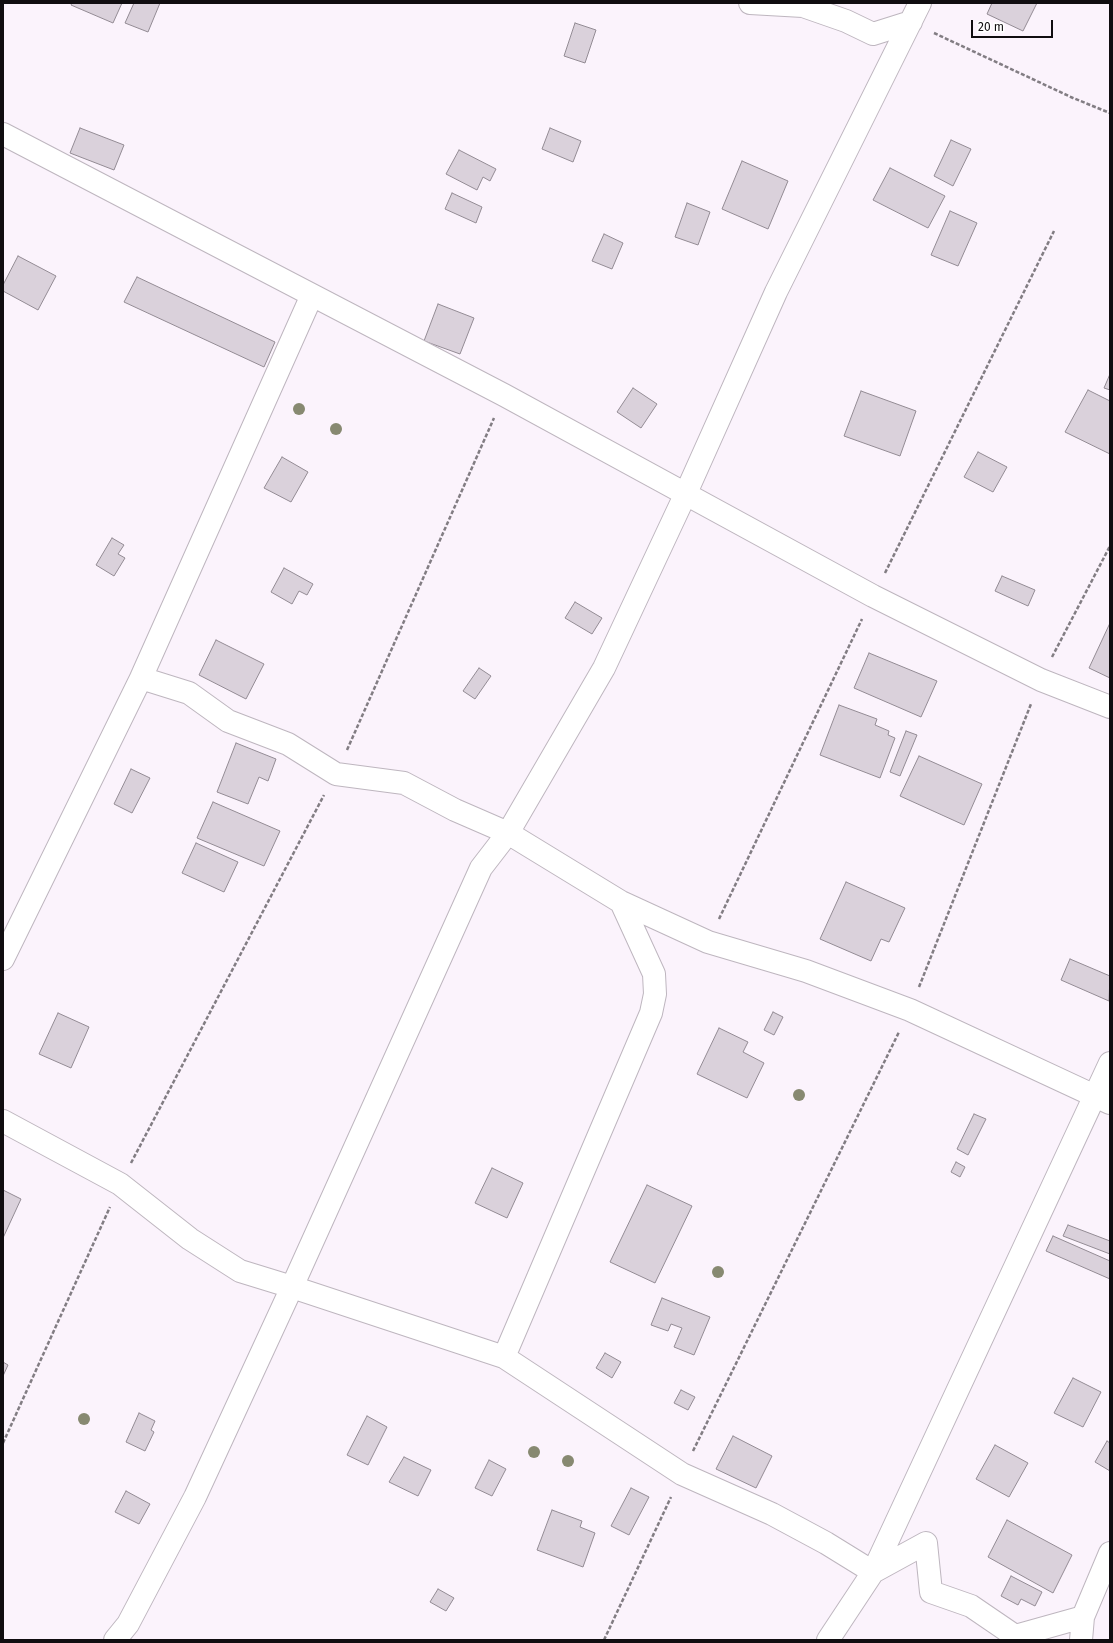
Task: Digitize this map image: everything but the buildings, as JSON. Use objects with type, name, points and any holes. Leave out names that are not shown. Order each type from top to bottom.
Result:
[{"type":"street","points":[[750,3],[803,6],[846,21],[873,34],[915,12]]},
{"type":"street","points":[[115,1640],[128,1624],[195,1497],[292,1287],[481,868],[508,833],[604,668],[686,494],[776,292],[915,12]]},
{"type":"street","points":[[3,134],[504,395],[873,596],[1041,680],[1110,707]]},
{"type":"street","points":[[3,959],[141,678],[312,295]]},
{"type":"street","points":[[141,678],[189,693],[228,722],[288,744],[336,774],[404,783],[455,810],[508,833],[621,902],[708,942],[806,971],[910,1010],[1103,1099]]},
{"type":"street","points":[[504,1357],[651,1013],[656,994],[654,974],[621,902]]},
{"type":"street","points":[[828,1640],[873,1572],[1103,1099],[1110,1063]]},
{"type":"street","points":[[3,1121],[120,1184],[190,1239],[240,1271],[504,1357],[682,1474],[772,1514],[826,1543],[873,1572]]},
{"type":"street","points":[[873,1572],[926,1543],[931,1592],[970,1606],[1015,1636],[1082,1617]]},
{"type":"street","points":[[1081,1640],[1082,1617],[1110,1553]]},
{"type":"path","points":[[915,12],[1073,98],[1110,112]]},
{"type":"path","points":[[3,1443],[120,1184],[336,774],[504,395]]},
{"type":"path","points":[[604,1640],[682,1474],[910,1010],[1041,680],[1110,546]]}]
